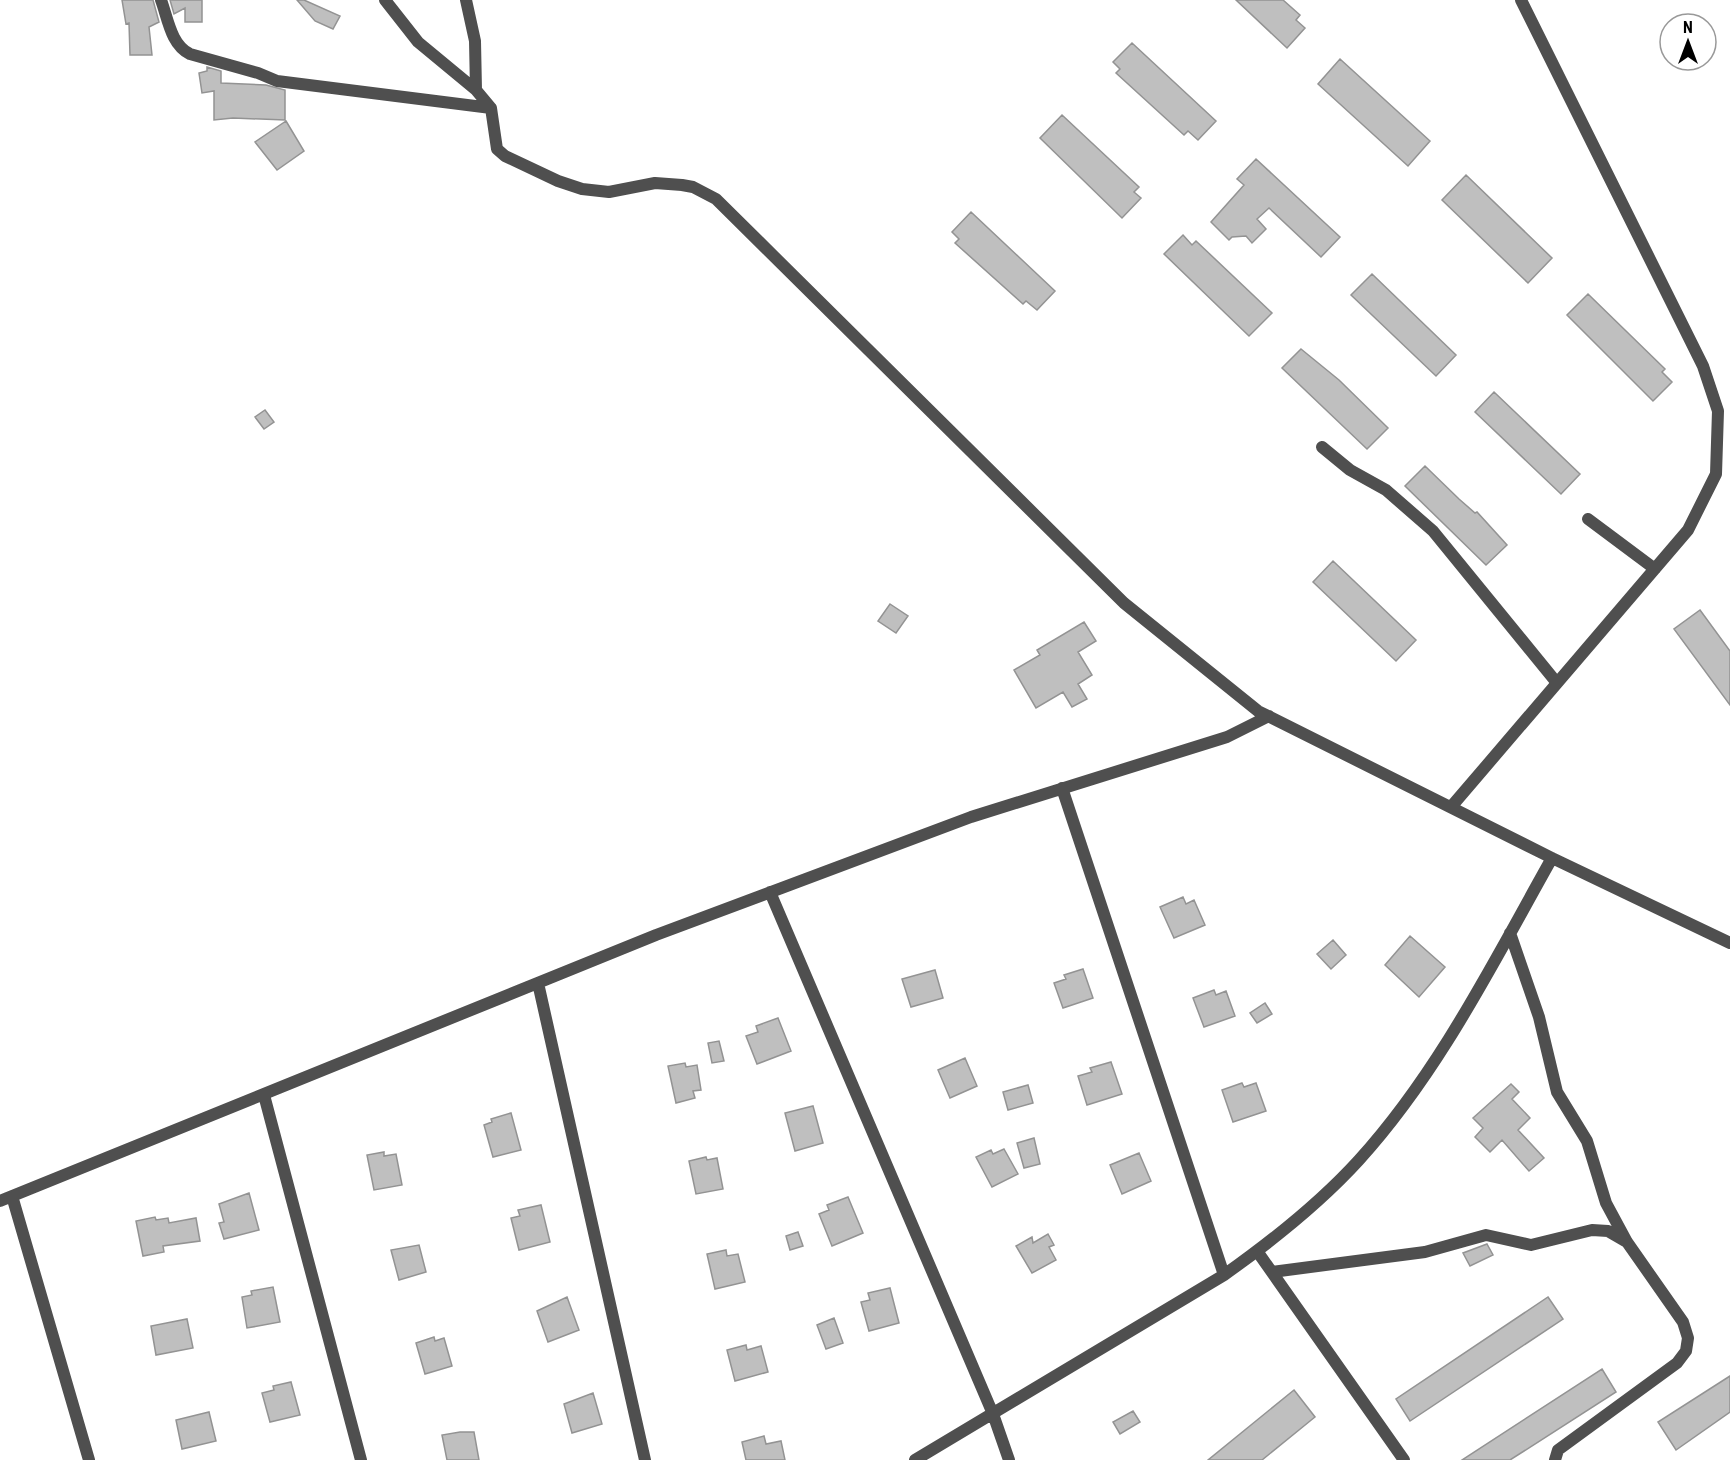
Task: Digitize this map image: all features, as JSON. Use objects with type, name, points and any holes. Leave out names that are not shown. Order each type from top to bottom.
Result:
[{"type":"street","points":[[161,0],[175,39],[181,49],[190,54],[258,73],[277,81],[491,108]]},
{"type":"street","points":[[385,0],[418,42],[476,90],[491,108],[497,149],[501,153],[558,181],[582,189],[609,192],[655,183],[682,185],[693,187],[716,199],[1124,603],[1258,711],[1552,858],[1730,942]]},
{"type":"street","points":[[466,0],[475,41],[476,90]]},
{"type":"street","points":[[1451,807],[1688,530],[1716,474],[1718,411],[1703,366],[1521,0]]},
{"type":"street","points":[[1322,447],[1350,470],[1386,490],[1433,531],[1557,683]]},
{"type":"street","points":[[1588,519],[1655,568]]},
{"type":"street","points":[[89,1460],[6,1198],[770,892],[971,817],[1227,737],[1269,716]]},
{"type":"street","points":[[1062,788],[1224,1275]]},
{"type":"street","points":[[915,1460],[1224,1275],[1257,1251],[1325,1194],[1384,1131],[1409,1098],[1476,993],[1552,858]]},
{"type":"street","points":[[770,892],[993,1414],[1009,1460]]},
{"type":"street","points":[[1510,933],[1539,1017],[1557,1092],[1587,1141],[1606,1203],[1627,1242],[1683,1322],[1688,1338],[1686,1351],[1677,1363],[1558,1450],[1555,1460]]},
{"type":"street","points":[[538,983],[645,1460]]},
{"type":"street","points":[[264,1095],[361,1460]]},
{"type":"street","points":[[1272,1272],[1425,1252],[1486,1235],[1531,1245],[1592,1230],[1608,1231],[1627,1242]]},
{"type":"street","points":[[1257,1251],[1404,1460]]},
{"type":"building","points":[[122,0],[153,0],[159,22],[149,27],[152,55],[130,55],[129,23],[126,24]]},
{"type":"building","points":[[170,0],[202,0],[202,22],[185,22],[185,8],[174,14]]},
{"type":"building","points":[[297,0],[304,0],[340,16],[333,29],[315,21]]},
{"type":"building","points":[[1236,0],[1283,0],[1300,15],[1296,20],[1305,28],[1287,48]]},
{"type":"building","points":[[1132,43],[1216,121],[1198,140],[1188,131],[1184,135],[1116,73],[1120,69],[1113,62]]},
{"type":"building","points":[[1340,59],[1430,141],[1408,166],[1318,84]]},
{"type":"building","points":[[207,67],[221,71],[221,83],[266,85],[285,90],[285,120],[233,118],[214,120],[214,91],[202,93],[199,73],[207,71]]},
{"type":"building","points":[[1062,115],[1139,187],[1134,192],[1141,198],[1122,218],[1040,138]]},
{"type":"building","points":[[286,121],[304,151],[277,170],[255,142]]},
{"type":"building","points":[[1256,159],[1340,237],[1321,257],[1269,208],[1257,219],[1266,229],[1252,243],[1246,236],[1232,237],[1229,240],[1211,222],[1244,185],[1237,179]]},
{"type":"building","points":[[1466,175],[1552,258],[1528,283],[1442,200]]},
{"type":"building","points":[[971,212],[1055,291],[1037,310],[1026,301],[1023,304],[955,243],[959,239],[952,232]]},
{"type":"building","points":[[1183,235],[1192,245],[1196,241],[1272,313],[1249,336],[1164,254]]},
{"type":"building","points":[[1372,274],[1456,355],[1436,376],[1351,295]]},
{"type":"building","points":[[1588,294],[1665,369],[1662,372],[1672,382],[1653,401],[1567,315]]},
{"type":"building","points":[[1301,349],[1339,380],[1388,428],[1367,449],[1282,368]]},
{"type":"building","points":[[1494,392],[1580,474],[1561,494],[1475,412]]},
{"type":"building","points":[[265,410],[274,422],[264,429],[255,417]]},
{"type":"building","points":[[1425,466],[1459,499],[1475,513],[1477,512],[1507,545],[1486,565],[1405,486]]},
{"type":"building","points":[[1333,561],[1416,640],[1396,661],[1313,582]]},
{"type":"building","points":[[890,604],[908,616],[896,633],[878,621]]},
{"type":"building","points":[[1700,610],[1730,651],[1730,705],[1674,629]]},
{"type":"building","points":[[1084,622],[1096,641],[1078,652],[1092,675],[1078,684],[1087,699],[1072,707],[1063,692],[1036,708],[1014,670],[1040,655],[1037,650]]},
{"type":"building","points":[[1183,897],[1186,904],[1194,900],[1205,925],[1174,938],[1160,907]]},
{"type":"building","points":[[1410,936],[1445,967],[1419,997],[1385,965]]},
{"type":"building","points":[[1333,940],[1346,955],[1331,969],[1317,954]]},
{"type":"building","points":[[1083,969],[1093,998],[1063,1008],[1054,983],[1066,979],[1064,975]]},
{"type":"building","points":[[935,970],[943,998],[911,1007],[902,979]]},
{"type":"building","points":[[1214,990],[1216,995],[1226,991],[1235,1016],[1204,1027],[1193,998]]},
{"type":"building","points":[[1265,1003],[1272,1014],[1257,1023],[1250,1013]]},
{"type":"building","points":[[778,1018],[791,1051],[757,1064],[746,1036],[758,1032],[756,1026]]},
{"type":"building","points":[[719,1041],[724,1061],[712,1063],[708,1043]]},
{"type":"building","points":[[965,1058],[977,1086],[950,1098],[938,1070]]},
{"type":"building","points":[[1111,1062],[1122,1094],[1087,1105],[1078,1076],[1092,1072],[1090,1068]]},
{"type":"building","points":[[685,1063],[686,1067],[697,1065],[701,1090],[693,1091],[695,1098],[676,1103],[668,1066]]},
{"type":"building","points":[[1242,1083],[1244,1087],[1256,1083],[1266,1111],[1233,1122],[1222,1090]]},
{"type":"building","points":[[1511,1084],[1519,1092],[1512,1099],[1530,1118],[1518,1130],[1544,1158],[1529,1171],[1502,1140],[1490,1152],[1475,1137],[1483,1128],[1473,1118]]},
{"type":"building","points":[[1028,1085],[1033,1103],[1008,1110],[1003,1092]]},
{"type":"building","points":[[813,1106],[823,1143],[795,1151],[785,1113]]},
{"type":"building","points":[[511,1113],[521,1150],[493,1157],[484,1125],[492,1122],[491,1119]]},
{"type":"building","points":[[1034,1138],[1040,1164],[1024,1168],[1017,1143]]},
{"type":"building","points":[[1004,1149],[1018,1174],[992,1187],[976,1157],[991,1150],[993,1154]]},
{"type":"building","points":[[384,1152],[384,1156],[396,1154],[402,1185],[374,1190],[367,1155]]},
{"type":"building","points":[[1139,1153],[1151,1181],[1122,1194],[1110,1165]]},
{"type":"building","points":[[706,1157],[707,1160],[717,1158],[723,1189],[696,1194],[689,1161]]},
{"type":"building","points":[[249,1193],[259,1230],[224,1239],[219,1223],[224,1222],[219,1204]]},
{"type":"building","points":[[848,1197],[863,1233],[832,1246],[819,1214],[829,1210],[827,1205]]},
{"type":"building","points":[[541,1205],[550,1242],[519,1250],[511,1218],[520,1216],[518,1210]]},
{"type":"building","points":[[155,1217],[156,1220],[168,1218],[169,1223],[196,1218],[200,1241],[163,1246],[164,1252],[143,1256],[136,1221]]},
{"type":"building","points":[[798,1232],[803,1246],[790,1250],[786,1236]]},
{"type":"building","points":[[1048,1234],[1054,1245],[1049,1247],[1056,1260],[1032,1273],[1016,1246],[1032,1237],[1033,1243]]},
{"type":"building","points":[[1487,1244],[1493,1255],[1470,1266],[1463,1253]]},
{"type":"building","points":[[419,1245],[426,1272],[399,1280],[391,1250]]},
{"type":"building","points":[[726,1250],[727,1256],[738,1254],[745,1282],[715,1289],[707,1254]]},
{"type":"building","points":[[273,1287],[280,1322],[247,1328],[242,1297],[252,1295],[251,1291]]},
{"type":"building","points":[[890,1288],[899,1323],[869,1331],[861,1302],[870,1300],[868,1293]]},
{"type":"building","points":[[567,1297],[579,1330],[548,1342],[537,1311]]},
{"type":"building","points":[[1548,1297],[1563,1319],[1410,1421],[1396,1399]]},
{"type":"building","points":[[834,1318],[843,1343],[826,1349],[817,1325]]},
{"type":"building","points":[[187,1319],[193,1348],[156,1355],[151,1326]]},
{"type":"building","points":[[434,1337],[435,1341],[444,1338],[452,1366],[425,1374],[416,1343]]},
{"type":"building","points":[[746,1345],[747,1350],[761,1346],[768,1372],[735,1381],[727,1350]]},
{"type":"building","points":[[1602,1369],[1616,1392],[1510,1460],[1462,1460]]},
{"type":"building","points":[[1730,1376],[1730,1412],[1676,1450],[1658,1422]]},
{"type":"building","points":[[291,1382],[300,1415],[270,1422],[262,1393],[274,1390],[273,1386]]},
{"type":"building","points":[[1294,1390],[1315,1417],[1262,1460],[1208,1460]]},
{"type":"building","points":[[593,1393],[602,1424],[572,1433],[564,1404]]},
{"type":"building","points":[[1133,1411],[1140,1422],[1120,1434],[1113,1422]]},
{"type":"building","points":[[209,1412],[216,1441],[182,1449],[176,1420]]},
{"type":"building","points":[[474,1432],[479,1460],[447,1460],[442,1435]]},
{"type":"building","points":[[764,1436],[766,1444],[781,1441],[785,1460],[746,1460],[742,1442]]}]
